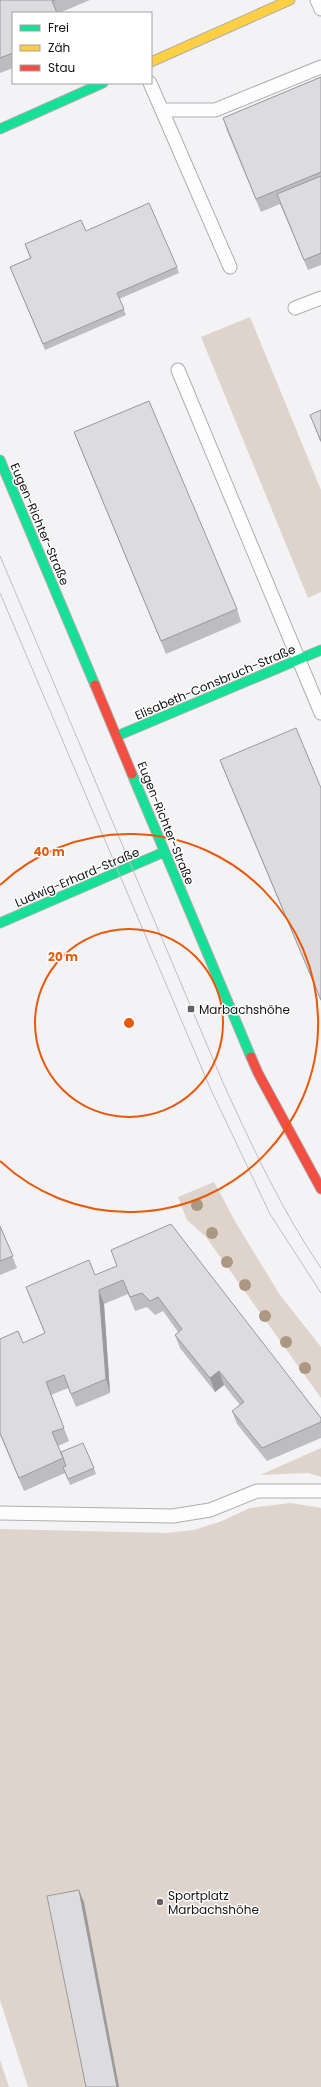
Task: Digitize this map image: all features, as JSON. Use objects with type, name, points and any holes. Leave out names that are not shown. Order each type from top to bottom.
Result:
[{"type":"main road","points":[[152,62],[290,0]]},
{"type":"main road","points":[[0,129],[101,84]]},
{"type":"main road","name":"Eugen-Richter-Straße","points":[[0,460],[258,1073],[297,1148],[321,1189]]},
{"type":"main road","name":"Elisabeth-Consbruch-Straße","points":[[117,736],[321,650]]},
{"type":"main road","name":"Ludwig-Erhard-Straße","points":[[0,923],[164,852]]},
{"type":"lane","points":[[317,0],[321,9]]},
{"type":"lane","points":[[162,110],[215,110],[321,67]]},
{"type":"lane","points":[[150,84],[230,267]]},
{"type":"lane","points":[[295,308],[321,298]]},
{"type":"lane","points":[[178,370],[321,712]]},
{"type":"lane","points":[[0,1513],[173,1516],[210,1510],[257,1491],[321,1492]]},
{"type":"shaded area","points":[[250,317],[321,490],[321,592],[308,598],[201,337]]},
{"type":"shaded area","points":[[214,1182],[236,1223],[280,1295],[321,1347],[321,1398],[206,1237],[187,1220],[178,1197]]},
{"type":"shaded area","points":[[321,1448],[321,1477],[308,1473],[260,1475]]},
{"type":"shaded area","name":"Sportplatz Marbachshöhe","points":[[291,1503],[321,1508],[321,2087],[28,2087],[0,2000],[0,1529],[167,1533],[194,1530],[222,1521],[250,1508]]},
{"type":"shaded area","points":[[0,2060],[9,2087],[0,2087]]},
{"type":"building","points":[[0,0],[55,0],[52,1],[57,12],[12,12],[12,53],[0,58]]},
{"type":"building","points":[[321,77],[321,172],[256,199],[223,118]]},
{"type":"building","points":[[321,176],[321,253],[304,260],[277,194]]},
{"type":"building","points":[[149,203],[177,267],[117,293],[124,309],[43,344],[10,267],[31,258],[25,244],[81,220],[86,231]]},
{"type":"building","points":[[149,401],[237,609],[161,641],[74,432]]},
{"type":"building","points":[[321,410],[321,441],[310,415]]},
{"type":"building","points":[[296,728],[321,788],[321,1000],[220,760]]},
{"type":"building","points":[[171,1224],[321,1418],[321,1422],[262,1448],[232,1411],[244,1402],[219,1371],[210,1378],[175,1335],[182,1329],[158,1297],[150,1301],[142,1293],[130,1297],[123,1280],[99,1290],[106,1379],[71,1394],[64,1375],[46,1382],[64,1428],[52,1432],[63,1458],[19,1478],[0,1433],[0,1339],[18,1331],[23,1343],[45,1333],[26,1287],[89,1260],[95,1275],[117,1266],[111,1250]]},
{"type":"building","points":[[0,1226],[13,1256],[0,1261]]},
{"type":"building","points":[[83,1443],[94,1468],[68,1479],[63,1467],[66,1466],[61,1452]]},
{"type":"building","points":[[79,1890],[117,2087],[86,2087],[47,1896]]},
{"type":"tram line","points":[[0,556],[224,1085],[257,1156],[281,1202],[321,1268]]},
{"type":"tram line","points":[[0,593],[211,1090],[270,1214],[321,1293]]},
{"type":"traffic: fast","points":[[0,129],[101,84]]},
{"type":"traffic: fast","points":[[0,460],[95,685]]},
{"type":"traffic: fast","points":[[117,736],[321,650]]},
{"type":"traffic: fast","points":[[132,774],[251,1057]]},
{"type":"traffic: fast","points":[[0,923],[164,852]]},
{"type":"traffic: slow","points":[[152,62],[290,0]]},
{"type":"traffic: jam","points":[[95,685],[132,774]]},
{"type":"traffic: jam","points":[[251,1057],[258,1073],[321,1189]]},
{"type":"place","name":"Marbachshöhe","points":[[191,1009]]},
{"type":"place","name":"Sportplatz Marbachshöhe","points":[[160,1902]]}]
